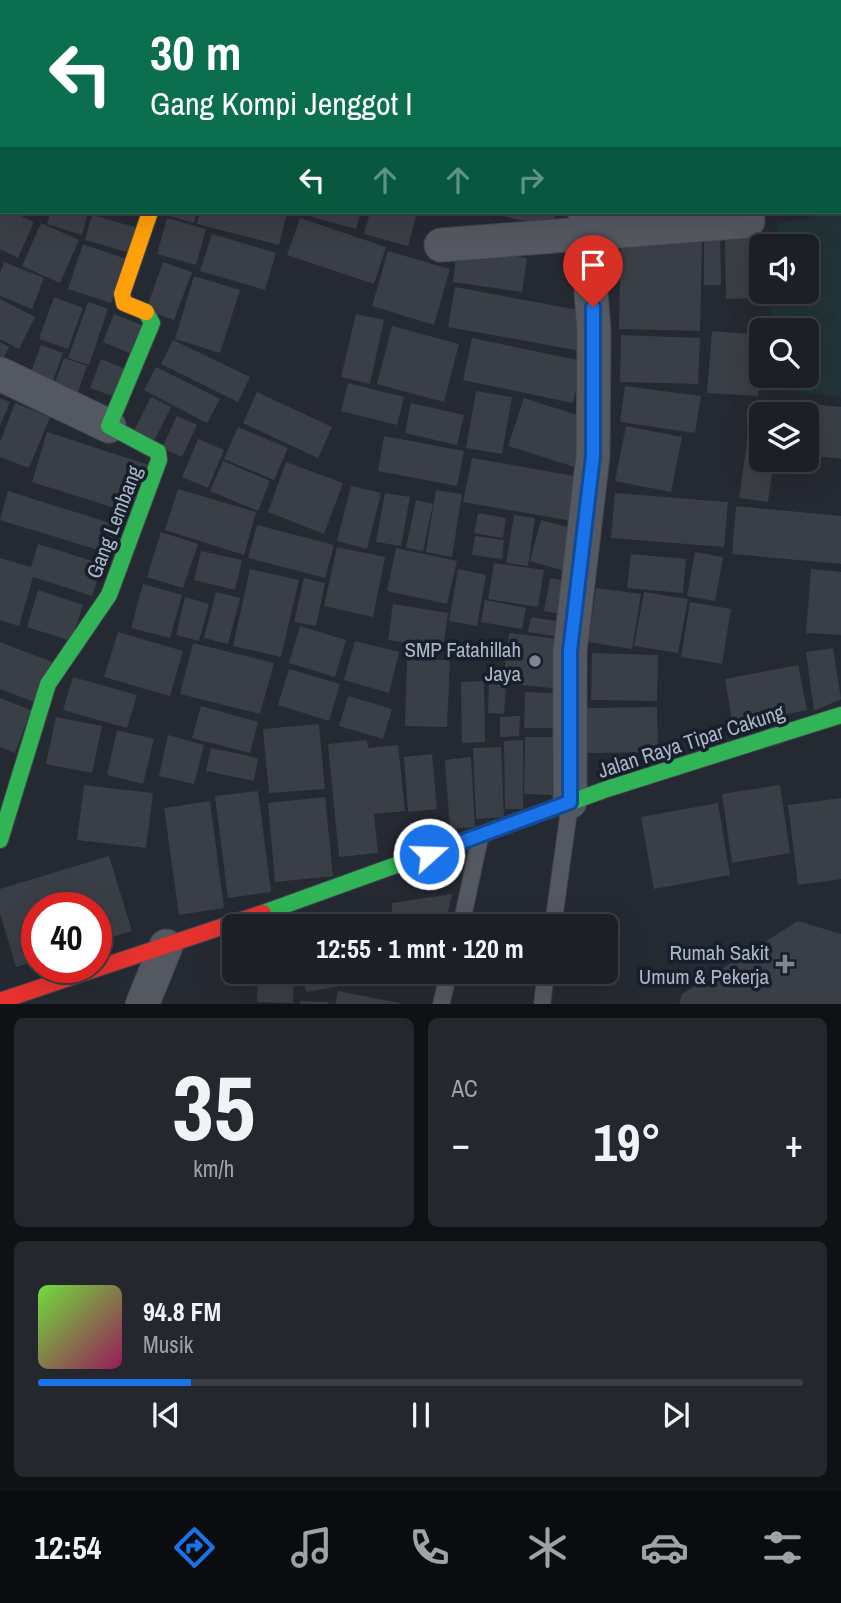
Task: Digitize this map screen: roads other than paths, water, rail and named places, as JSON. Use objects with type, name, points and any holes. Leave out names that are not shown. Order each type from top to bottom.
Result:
[{"type":"street","points":[[0,374],[109,426],[152,323],[148,313],[124,303],[122,294],[149,214]]},
{"type":"street","points":[[441,244],[586,222],[748,221]]},
{"type":"street","points":[[570,802],[570,651],[593,456],[594,331],[586,222]]},
{"type":"street","name":"Gang Lembang","points":[[0,840],[48,684],[67,652],[109,595],[159,460],[158,452],[109,426]]},
{"type":"street","name":"Jalan Raya Tipar Cakung","points":[[0,1001],[166,946],[570,802],[841,715]]},
{"type":"street","points":[[142,1004],[166,946]]},
{"type":"lane","points":[[555,914],[570,802]]},
{"type":"lane","points":[[464,914],[481,835]]},
{"type":"lane","points":[[441,1004],[446,984]]},
{"type":"lane","points":[[542,1004],[544,984]]},
{"type":"place","name":"SMP Fatahillah Jaya","points":[[535,661]]},
{"type":"place","name":"Rumah Sakit Umum & Pekerja","points":[[785,964]]}]
